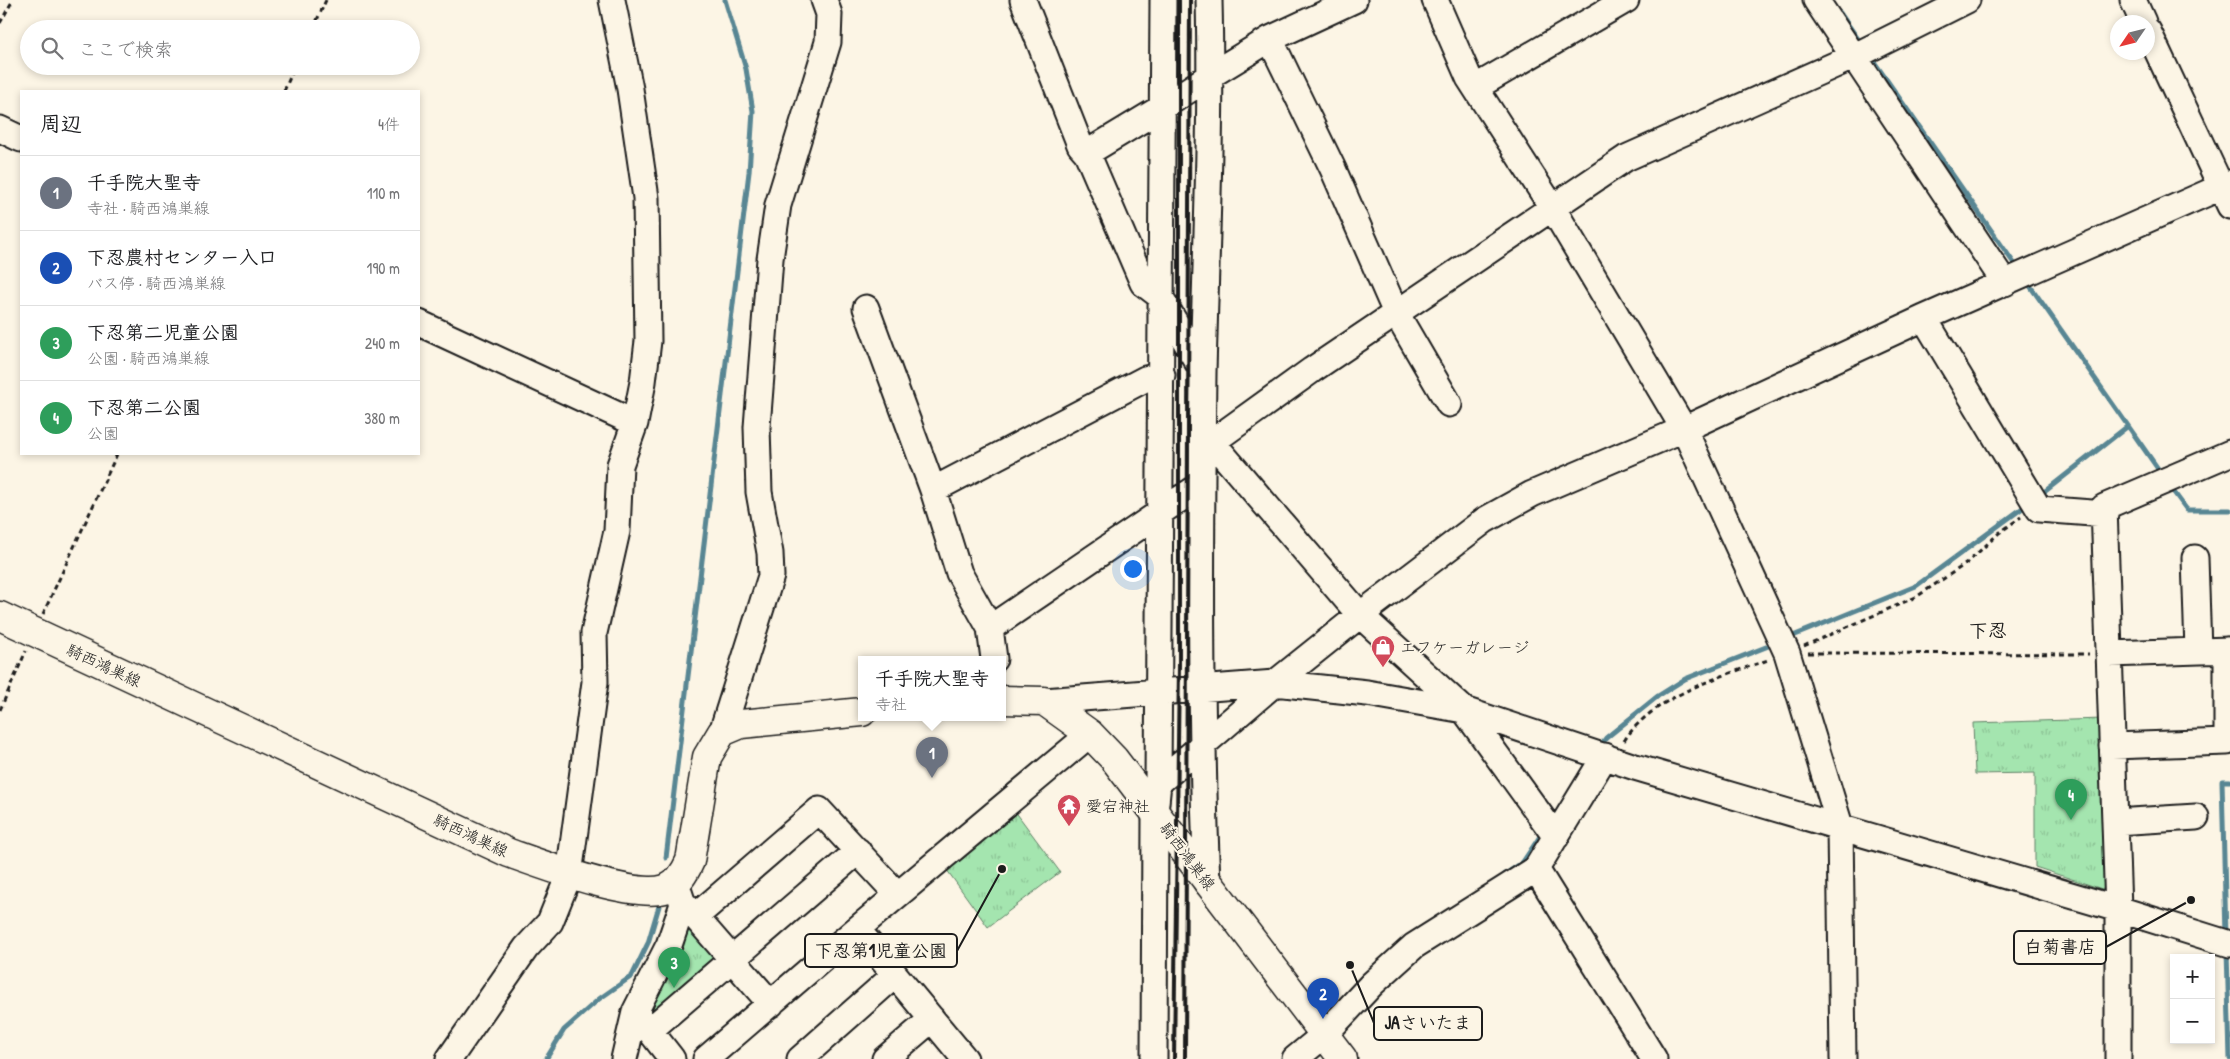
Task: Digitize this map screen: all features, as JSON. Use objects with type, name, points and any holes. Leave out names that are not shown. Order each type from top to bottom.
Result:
[{"type":"main road","name":"騎西鴻巣線","points":[[0,616],[509,853],[569,875],[654,891],[667,888],[684,901]]},
{"type":"main road","points":[[1006,700],[1044,701]]},
{"type":"main road","name":"騎西鴻巣線","points":[[1044,701],[1090,734],[1114,759],[1343,1059]]},
{"type":"main road","points":[[684,901],[683,875],[690,861],[707,757],[722,732],[741,724],[858,712]]},
{"type":"street","points":[[449,1059],[526,948],[550,922],[569,875],[595,682],[594,633],[618,531],[620,465],[635,423],[648,341],[646,198],[630,89],[612,0]]},
{"type":"street","points":[[722,732],[770,576],[770,552],[759,492],[757,427],[770,259],[778,205],[828,42],[829,14],[824,0]]},
{"type":"street","points":[[1022,0],[1080,145],[1086,152],[1143,283],[1160,296],[1204,372]]},
{"type":"street","points":[[1154,1059],[1155,813],[1158,783],[1159,512],[1162,375],[1160,296],[1164,0]]},
{"type":"street","points":[[1208,883],[1202,746],[1202,484],[1207,442],[1204,372],[1211,75],[1209,0]]},
{"type":"street","points":[[1086,152],[1163,107],[1270,39],[1354,0]]},
{"type":"street","points":[[1435,0],[1470,78],[1552,207],[1684,429],[1787,653],[1840,826],[1843,1059]]},
{"type":"street","points":[[1476,87],[1626,0]]},
{"type":"street","points":[[1816,0],[2005,283]]},
{"type":"street","points":[[1207,442],[1626,158],[1855,56],[1967,0]]},
{"type":"street","points":[[2133,0],[2140,15]]},
{"type":"street","points":[[1270,39],[1333,170],[1396,313],[1449,404]]},
{"type":"street","points":[[1158,783],[1360,615],[1485,520],[1532,494],[1684,429],[1924,318],[2227,192],[2155,45]]},
{"type":"street","points":[[0,129],[20,139]]},
{"type":"street","points":[[866,308],[933,490],[960,573],[990,628],[994,656]]},
{"type":"street","points":[[1924,318],[2038,509],[2105,514]]},
{"type":"street","points":[[420,323],[635,423]]},
{"type":"street","points":[[933,490],[1146,379],[1162,375]]},
{"type":"street","points":[[1207,442],[1360,615],[1464,710],[1556,837]]},
{"type":"street","points":[[2118,1059],[2118,909],[2104,507],[2230,453]]},
{"type":"street","points":[[990,628],[1202,484]]},
{"type":"street","points":[[2195,558],[2198,652]]},
{"type":"street","points":[[2109,654],[2229,650],[2227,742],[2112,746]]},
{"type":"street","points":[[1044,701],[1275,684],[1367,692],[1464,710],[1609,758],[2230,944]]},
{"type":"street","points":[[706,1059],[897,894],[1090,734]]},
{"type":"street","points":[[1295,1059],[1321,1030],[1414,946],[1536,869],[1609,758]]},
{"type":"street","points":[[624,1059],[643,1021],[684,901],[819,810],[897,894]]},
{"type":"street","points":[[2115,822],[2196,817]]},
{"type":"street","points":[[643,1021],[732,958],[858,851]]},
{"type":"street","points":[[1536,869],[1654,1059]]},
{"type":"street","points":[[684,901],[770,1004]]},
{"type":"street","points":[[857,929],[965,1059]]},
{"type":"street","points":[[800,1059],[896,976]]},
{"type":"street","points":[[885,1059],[932,1019]]},
{"type":"street","points":[[643,1021],[672,1059]]},
{"type":"path","points":[[0,23],[13,0]]},
{"type":"path","points":[[317,20],[326,0]]},
{"type":"path","points":[[284,90],[292,75]]},
{"type":"path","points":[[0,710],[24,658],[32,632],[48,606],[117,455]]},
{"type":"path","points":[[1609,758],[1641,720],[1682,693],[1706,682],[1787,653],[1916,597],[1967,563],[1999,533],[2024,515],[2038,509]]},
{"type":"path","points":[[1787,653],[2109,654]]},
{"type":"green space","points":[[2103,719],[2107,883],[2102,889],[2035,867],[2035,773],[1975,774],[1973,723]]},
{"type":"green space","points":[[1012,807],[1060,872],[988,927],[944,866]]},
{"type":"green space","points":[[688,925],[716,958],[657,1015],[647,1012]]},
{"type":"waterway","points":[[666,858],[749,172],[753,111],[746,69],[725,0]]},
{"type":"waterway","points":[[1840,13],[1862,45]]},
{"type":"waterway","points":[[1870,56],[2018,269]]},
{"type":"waterway","points":[[2026,280],[2163,476]]},
{"type":"waterway","points":[[2039,496],[2128,426]]},
{"type":"waterway","points":[[2170,487],[2187,510],[2230,510]]},
{"type":"waterway","points":[[1788,638],[1916,586],[2028,504]]},
{"type":"waterway","points":[[1599,748],[1606,738],[1658,696],[1685,679],[1776,643]]},
{"type":"waterway","points":[[2226,936],[2222,781],[2230,781]]},
{"type":"waterway","points":[[1504,875],[1523,862],[1543,832]]},
{"type":"waterway","points":[[546,1059],[564,1030],[599,999],[632,976],[648,943],[659,906]]},
{"type":"waterway","points":[[2227,950],[2230,1059]]},
{"type":"railway","points":[[1174,1059],[1179,665],[1179,0]]},
{"type":"railway","points":[[1185,1059],[1190,0]]},
{"type":"place","name":"エフケーガレージ","points":[[1383,668]]},
{"type":"place","name":"千手院大聖寺","points":[[932,778]]},
{"type":"place","name":"下忍第二公園","points":[[2071,820]]},
{"type":"place","name":"愛宕神社","points":[[1069,827]]},
{"type":"place","name":"下忍第1児童公園","points":[[1002,869]]},
{"type":"place","name":"白菊書店","points":[[2191,900]]},
{"type":"place","name":"JAさいたま","points":[[1350,965]]},
{"type":"place","name":"下忍第二児童公園","points":[[674,988]]},
{"type":"place","name":"下忍農村センター入口","points":[[1323,1019]]},
{"type":"district","name":"下忍","points":[[1988,630]]}]
